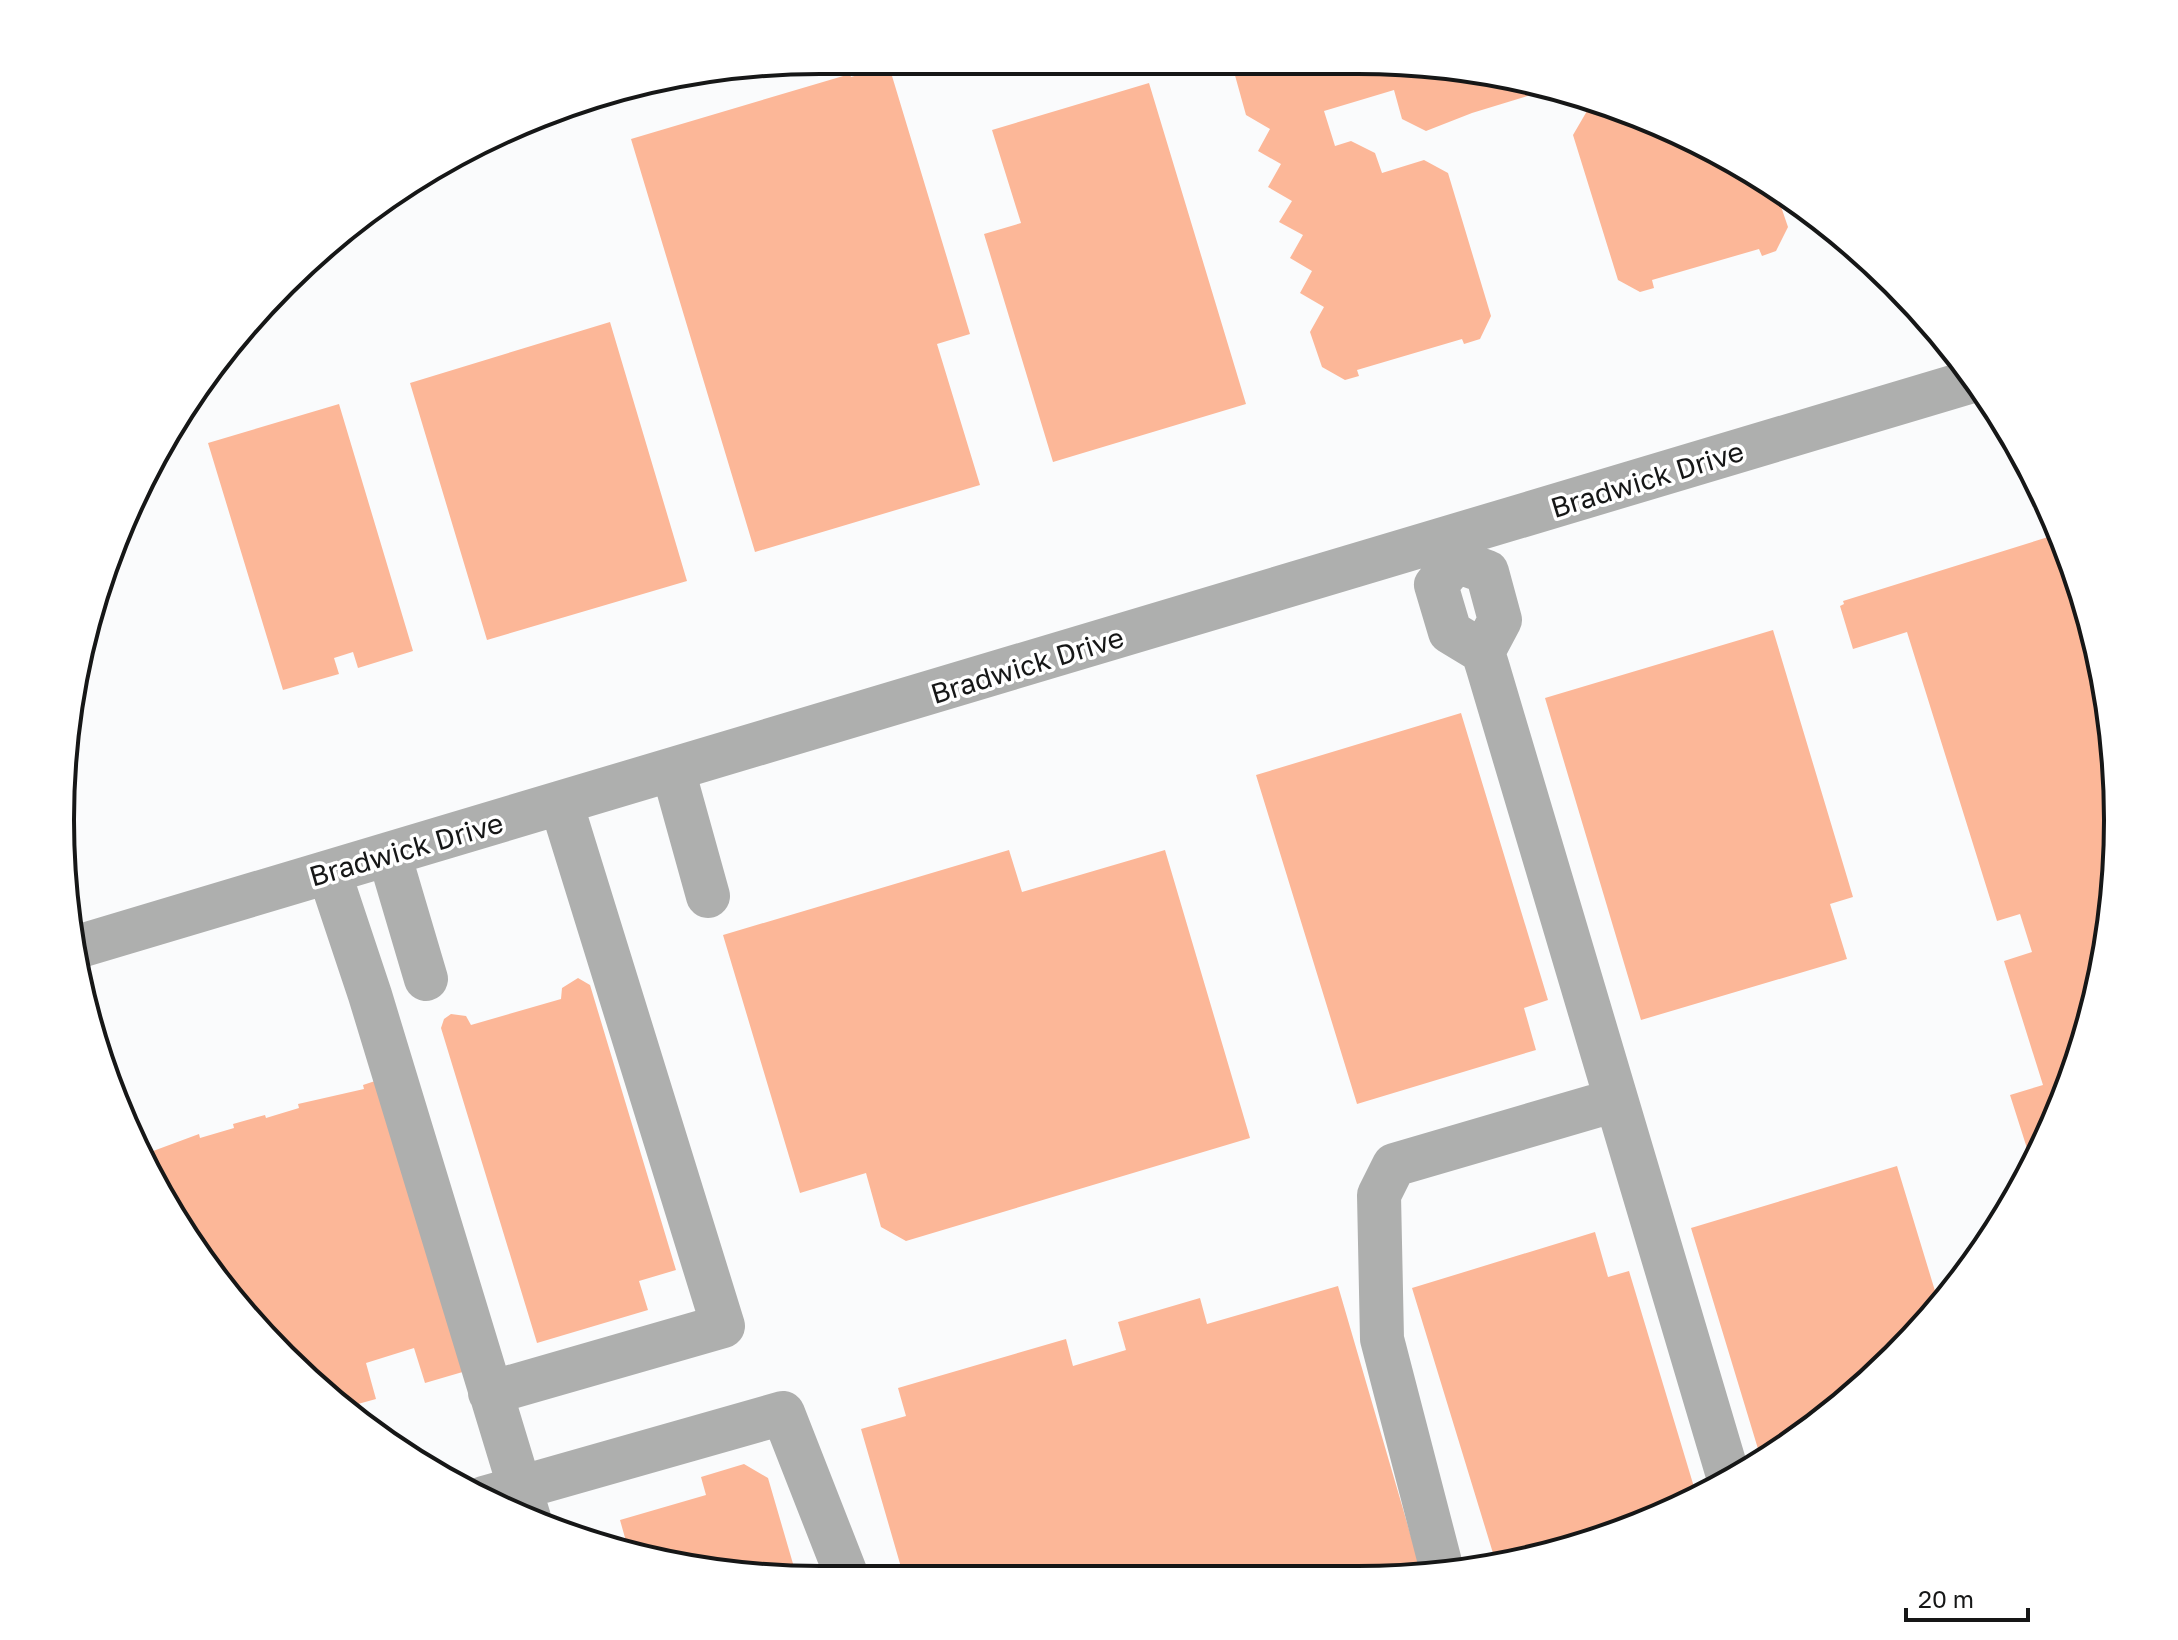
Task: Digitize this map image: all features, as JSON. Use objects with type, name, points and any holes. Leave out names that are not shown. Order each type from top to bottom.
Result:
[{"type":"street","name":"Bradwick Drive","points":[[85,945],[673,770],[1452,550],[1963,384]]},
{"type":"street","points":[[1452,550],[1487,572],[1500,620],[1483,652],[1726,1469]]},
{"type":"street","points":[[673,770],[708,896]]},
{"type":"street","points":[[490,1393],[723,1326],[561,803]]},
{"type":"street","points":[[389,854],[426,979]]},
{"type":"street","points":[[329,872],[375,1011],[490,1393],[510,1498]]},
{"type":"street","points":[[1440,1561],[1382,1339],[1379,1195],[1394,1165],[1616,1100]]},
{"type":"street","points":[[516,1500],[783,1413],[843,1566]]},
{"type":"building","points":[[850,74],[851,77],[891,74],[970,334],[937,344],[980,485],[755,552],[631,139]]},
{"type":"building","points":[[1235,74],[1407,76],[1455,80],[1532,95],[1426,131],[1402,119],[1394,90],[1324,111],[1335,146],[1351,141],[1375,153],[1382,173],[1424,160],[1448,173],[1491,316],[1480,339],[1464,344],[1462,339],[1357,370],[1359,376],[1345,380],[1322,367],[1310,332],[1324,307],[1300,293],[1312,271],[1290,258],[1303,235],[1279,222],[1292,201],[1268,187],[1281,164],[1258,151],[1270,129],[1246,115]]},
{"type":"building","points":[[1149,83],[1246,404],[1053,462],[984,234],[1021,223],[992,130]]},
{"type":"building","points":[[1587,111],[1688,151],[1781,206],[1788,227],[1776,251],[1762,256],[1759,249],[1652,280],[1654,288],[1640,292],[1618,280],[1573,135]]},
{"type":"building","points":[[610,322],[687,581],[487,640],[410,383]]},
{"type":"building","points":[[339,404],[413,651],[358,668],[353,652],[334,658],[339,674],[283,690],[208,443]]},
{"type":"building","points":[[2048,537],[2064,580],[2079,627],[2098,723],[2104,820],[2102,869],[2098,917],[2079,1013],[2047,1105],[2027,1149],[2010,1095],[2043,1085],[2004,961],[2032,952],[2020,914],[1997,921],[1907,632],[1853,649],[1840,606],[1844,604],[1843,601]]},
{"type":"building","points":[[1773,630],[1853,897],[1830,904],[1847,959],[1641,1020],[1545,698]]},
{"type":"building","points":[[1461,713],[1548,1000],[1524,1008],[1536,1050],[1357,1104],[1256,775]]},
{"type":"building","points":[[1009,850],[1022,892],[1165,850],[1250,1138],[906,1241],[881,1227],[866,1173],[800,1193],[723,935]]},
{"type":"building","points":[[578,978],[590,985],[676,1270],[639,1281],[648,1310],[537,1343],[441,1028],[444,1019],[451,1014],[466,1016],[471,1025],[561,999],[562,988]]},
{"type":"building","points":[[378,1080],[466,1371],[425,1383],[414,1348],[366,1363],[376,1399],[357,1404],[292,1348],[228,1274],[174,1193],[152,1151],[199,1134],[200,1138],[234,1128],[233,1124],[299,1108],[298,1104],[364,1089],[363,1085]]},
{"type":"building","points":[[1897,1166],[1935,1292],[1886,1348],[1850,1381],[1758,1449],[1691,1228]]},
{"type":"building","points":[[1595,1232],[1608,1277],[1629,1271],[1694,1486],[1598,1526],[1551,1541],[1493,1554],[1412,1288]]},
{"type":"building","points":[[1338,1286],[1419,1563],[1358,1566],[901,1566],[861,1429],[906,1416],[898,1388],[1066,1339],[1073,1366],[1126,1350],[1118,1322],[1200,1298],[1207,1324]]},
{"type":"building","points":[[744,1464],[768,1478],[793,1565],[723,1560],[626,1541],[620,1520],[706,1495],[701,1477]]}]
